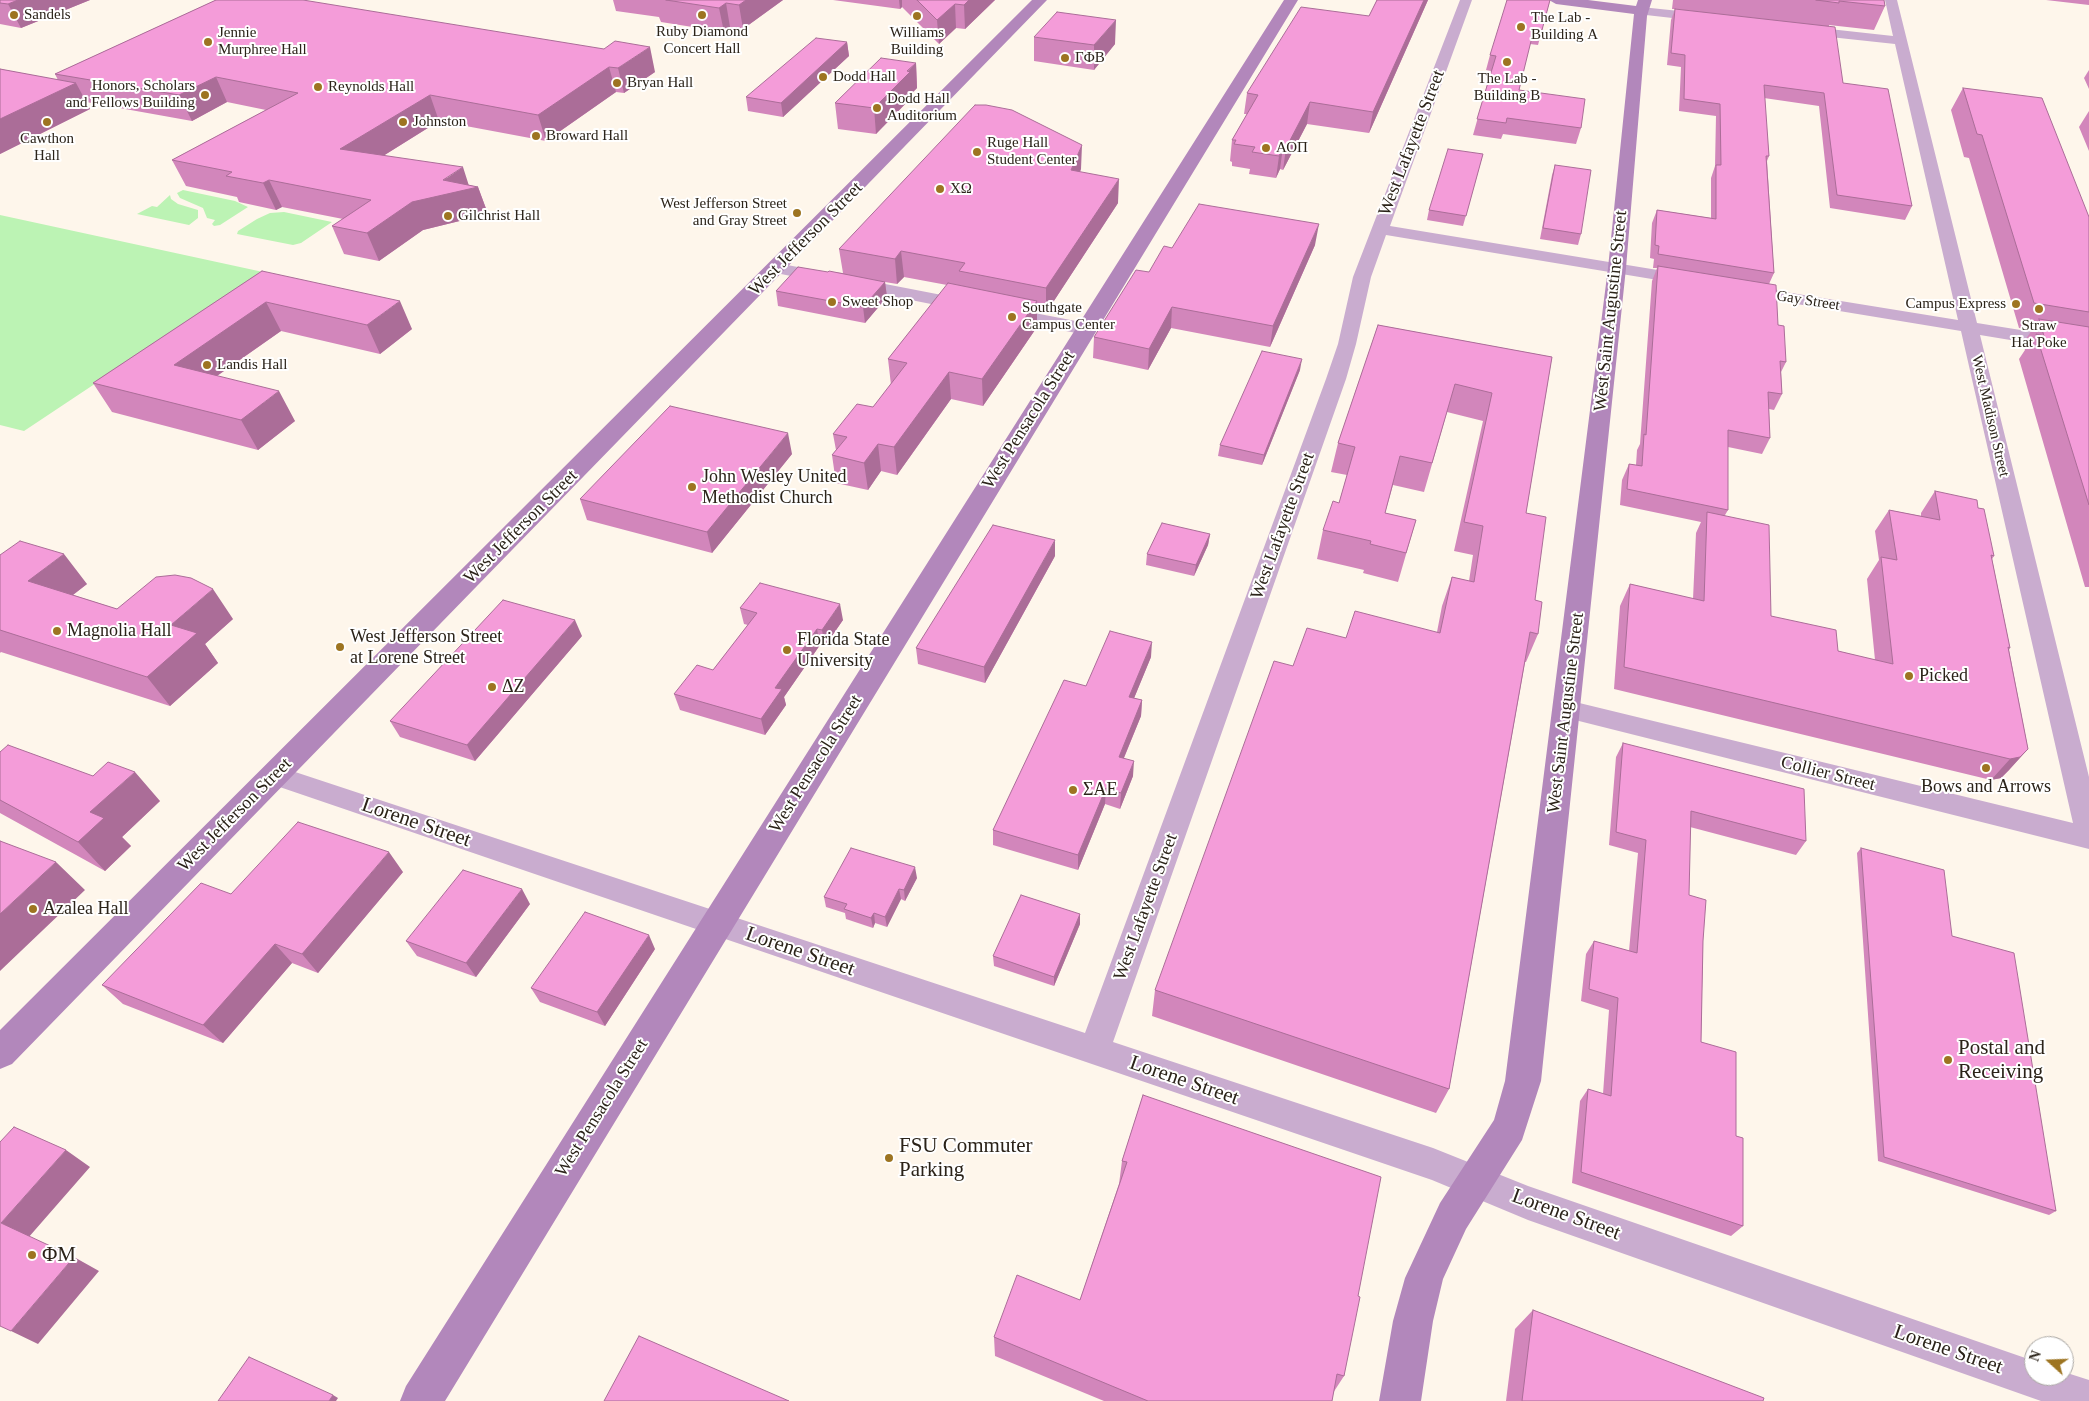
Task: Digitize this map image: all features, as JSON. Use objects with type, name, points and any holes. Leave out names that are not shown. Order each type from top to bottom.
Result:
[{"type":"main road","name":"West Jefferson Street","points":[[0,1053],[1040,0]]},
{"type":"main road","name":"West Pensacola Street","points":[[421,1401],[1291,0]]},
{"type":"main road","points":[[1556,0],[1643,5]]},
{"type":"main road","name":"West Saint Augustine Street","points":[[1400,1401],[1413,1321],[1424,1278],[1442,1237],[1509,1128],[1523,1081],[1567,709],[1643,5]]},
{"type":"street","name":"West Lafayette Street","points":[[1094,1051],[1336,379],[1362,277],[1466,0]]},
{"type":"street","name":"West Madison Street","points":[[1891,0],[2089,832]]},
{"type":"street","points":[[1643,5],[1719,20]]},
{"type":"street","points":[[1787,28],[1901,41]]},
{"type":"street","points":[[1380,229],[1701,283]]},
{"type":"street","points":[[777,268],[1086,329]]},
{"type":"street","name":"Gay Street","points":[[1726,287],[2089,347]]},
{"type":"street","name":"Collier Street","points":[[1567,709],[2089,838]]},
{"type":"street","name":"Lorene Street","points":[[274,776],[1433,1164],[1528,1203],[2089,1400]]},
{"type":"green space","points":[[183,190],[235,201],[248,207],[220,225],[214,226],[212,224],[215,220],[207,218],[203,208],[180,198],[177,193]]},
{"type":"green space","points":[[170,195],[171,199],[178,204],[198,210],[198,218],[189,225],[137,214],[152,206],[157,207]]},
{"type":"green space","points":[[284,212],[332,222],[301,243],[293,245],[237,234],[238,231],[257,219],[270,213]]},
{"type":"green space","points":[[0,215],[263,272],[24,431],[0,425]]},
{"type":"building","points":[[0,0],[18,0],[8,4],[0,3]]},
{"type":"building","points":[[216,0],[303,0],[604,49],[615,41],[650,47],[618,68],[609,67],[538,115],[430,95],[340,149],[463,167],[443,180],[478,187],[412,202],[367,233],[332,226],[371,200],[269,180],[263,183],[226,176],[232,172],[172,160],[298,93],[216,77],[179,95],[55,74]]},
{"type":"building","points":[[666,0],[746,0],[739,5],[726,3],[719,8]]},
{"type":"building","points":[[917,0],[969,0],[964,5],[955,4],[937,20]]},
{"type":"building","points":[[1377,0],[1424,0],[1373,112],[1310,102],[1286,148],[1283,147],[1279,156],[1252,152],[1255,147],[1234,144],[1236,140],[1232,140],[1258,95],[1247,93],[1301,7],[1369,16]]},
{"type":"building","points":[[1507,0],[1550,0],[1542,30],[1534,29],[1519,90],[1585,99],[1581,128],[1507,118],[1506,123],[1477,119],[1496,56],[1490,55]]},
{"type":"building","points":[[1816,0],[1884,0],[1885,6],[1839,1],[1839,3]]},
{"type":"building","points":[[1675,9],[1835,27],[1843,83],[1888,89],[1912,206],[1837,195],[1824,93],[1764,85],[1769,156],[1766,156],[1774,273],[1658,254],[1659,246],[1655,245],[1657,210],[1716,219],[1716,165],[1721,165],[1720,104],[1684,99],[1685,55],[1671,53]]},
{"type":"building","points":[[1057,12],[1116,20],[1094,45],[1034,37]]},
{"type":"building","points":[[816,38],[847,42],[781,103],[746,97]]},
{"type":"building","points":[[881,58],[916,63],[907,71],[910,72],[874,108],[835,103]]},
{"type":"building","points":[[0,69],[76,83],[0,119]]},
{"type":"building","points":[[1963,88],[2042,98],[2089,217],[2089,312],[2034,303],[1982,135],[1977,134]]},
{"type":"building","points":[[975,105],[1012,110],[1082,145],[1071,170],[1119,179],[1046,288],[959,271],[965,263],[901,251],[895,259],[839,249]]},
{"type":"building","points":[[1448,149],[1483,154],[1466,216],[1429,210]]},
{"type":"building","points":[[1555,165],[1591,170],[1581,234],[1543,228]]},
{"type":"building","points":[[1199,204],[1319,224],[1273,326],[1172,307],[1149,349],[1094,337],[1136,270],[1149,272],[1164,246],[1172,248]]},
{"type":"building","points":[[1658,266],[1776,285],[1778,325],[1784,326],[1786,362],[1780,361],[1782,394],[1768,392],[1770,438],[1728,430],[1728,510],[1627,489],[1629,464],[1642,466],[1644,434],[1646,435]]},
{"type":"building","points":[[798,267],[885,282],[863,307],[776,291]]},
{"type":"building","points":[[262,271],[400,301],[367,325],[266,302],[174,365],[279,391],[241,420],[93,383]]},
{"type":"building","points":[[948,283],[1037,301],[982,379],[949,372],[894,447],[878,444],[864,463],[832,455],[847,437],[833,434],[857,404],[873,407],[907,363],[888,359]]},
{"type":"building","points":[[2039,319],[2089,327],[2089,505],[2036,334],[2044,336]]},
{"type":"building","points":[[1378,325],[1552,357],[1526,513],[1546,517],[1535,600],[1542,602],[1538,634],[1530,632],[1449,1089],[1155,990],[1274,661],[1293,666],[1307,628],[1346,638],[1355,611],[1440,633],[1452,577],[1474,582],[1483,526],[1464,522],[1492,393],[1455,384],[1432,463],[1400,456],[1385,513],[1416,520],[1406,553],[1370,544],[1371,541],[1323,530],[1333,501],[1339,503],[1355,447],[1338,443]]},
{"type":"building","points":[[1262,351],[1302,359],[1264,455],[1220,445]]},
{"type":"building","name":"John Wesley United Methodist Church","points":[[670,406],[788,433],[707,532],[580,499]]},
{"type":"building","points":[[1935,491],[1977,500],[1978,508],[1984,509],[2028,749],[2020,757],[2010,759],[1624,667],[1630,584],[1704,601],[1707,512],[1769,525],[1771,616],[1836,630],[1838,651],[1893,664],[1881,557],[1897,560],[1889,510],[1940,520]]},
{"type":"building","points":[[1162,523],[1210,534],[1196,565],[1147,554]]},
{"type":"building","points":[[993,525],[1055,540],[984,667],[916,648]]},
{"type":"building","points":[[20,541],[64,554],[28,581],[117,609],[156,577],[175,575],[191,578],[213,589],[171,625],[197,633],[147,677],[0,630],[0,555]]},
{"type":"building","points":[[760,583],[840,604],[822,630],[817,629],[775,688],[782,689],[761,719],[674,694],[697,665],[713,670],[757,613],[740,608]]},
{"type":"building","name":"ΔΖ","points":[[503,600],[575,620],[467,745],[390,721]]},
{"type":"building","name":"ΣΑΕ","points":[[1110,631],[1152,642],[1129,697],[1142,700],[1119,757],[1134,761],[1121,793],[1106,788],[1078,855],[993,830],[1064,680],[1086,686]]},
{"type":"building","points":[[1623,743],[1804,789],[1806,841],[1691,811],[1689,895],[1706,900],[1703,941],[1701,1042],[1736,1052],[1736,1136],[1743,1138],[1743,1226],[1581,1172],[1588,1089],[1611,1096],[1618,998],[1589,989],[1594,941],[1637,953],[1646,840],[1616,832]]},
{"type":"building","points":[[8,745],[93,776],[108,762],[135,772],[90,812],[104,818],[78,842],[0,800],[0,752]]},
{"type":"building","points":[[298,822],[389,852],[302,954],[275,944],[203,1025],[102,985],[201,883],[231,894]]},
{"type":"building","points":[[0,841],[56,862],[0,914]]},
{"type":"building","points":[[851,848],[915,867],[904,890],[899,889],[885,917],[874,913],[871,918],[844,909],[847,904],[824,897]]},
{"type":"building","name":"Postal and Receiving","points":[[1861,848],[1944,870],[1952,936],[2014,953],[2056,1211],[1884,1157]]},
{"type":"building","points":[[463,870],[522,889],[466,963],[406,941]]},
{"type":"building","points":[[1021,895],[1080,914],[1054,977],[993,956]]},
{"type":"building","points":[[585,912],[649,935],[597,1012],[531,988]]},
{"type":"building","points":[[1143,1095],[1381,1177],[1344,1376],[1337,1374],[1332,1401],[1148,1401],[994,1337],[1017,1275],[1080,1300],[1127,1162],[1122,1161]]},
{"type":"building","points":[[14,1127],[66,1150],[1,1223],[74,1257],[11,1331],[0,1326],[0,1142]]},
{"type":"building","points":[[1533,1310],[1764,1398],[1763,1401],[1522,1401]]},
{"type":"building","points":[[639,1336],[789,1401],[604,1401]]},
{"type":"building","points":[[249,1357],[333,1395],[329,1401],[218,1401]]},
{"type":"place","name":"Sandels","points":[[14,15]]},
{"type":"place","name":"Ruby Diamond Concert Hall","points":[[702,15]]},
{"type":"place","name":"Williams Building","points":[[917,16]]},
{"type":"place","name":"The Lab - Building A","points":[[1521,27]]},
{"type":"place","name":"Jennie Murphree Hall","points":[[208,42]]},
{"type":"place","name":"ΓΦΒ","points":[[1065,58]]},
{"type":"place","name":"The Lab - Building B","points":[[1507,62]]},
{"type":"place","name":"Dodd Hall","points":[[823,77]]},
{"type":"place","name":"Bryan Hall","points":[[617,83]]},
{"type":"place","name":"Reynolds Hall","points":[[318,87]]},
{"type":"place","name":"Honors, Scholars and Fellows Building","points":[[205,95]]},
{"type":"place","name":"Dodd Hall Auditorium","points":[[877,108]]},
{"type":"place","name":"Cawthon Hall","points":[[47,122]]},
{"type":"place","name":"Johnston","points":[[403,122]]},
{"type":"place","name":"Broward Hall","points":[[536,136]]},
{"type":"place","name":"ΑΟΠ","points":[[1266,148]]},
{"type":"place","name":"Ruge Hall Student Center","points":[[977,152]]},
{"type":"place","name":"ΧΩ","points":[[940,189]]},
{"type":"place","name":"West Jefferson Street and Gray Street","points":[[797,213]]},
{"type":"place","name":"Gilchrist Hall","points":[[448,216]]},
{"type":"place","name":"Sweet Shop","points":[[832,302]]},
{"type":"place","name":"Campus Express","points":[[2016,304]]},
{"type":"place","name":"Straw Hat Poke","points":[[2039,309]]},
{"type":"place","name":"Southgate Campus Center","points":[[1012,317]]},
{"type":"place","name":"Landis Hall","points":[[207,365]]},
{"type":"place","name":"John Wesley United Methodist Church","points":[[692,487]]},
{"type":"place","name":"Magnolia Hall","points":[[57,631]]},
{"type":"place","name":"West Jefferson Street at Lorene Street","points":[[340,647]]},
{"type":"place","name":"Florida State University","points":[[787,650]]},
{"type":"place","name":"Picked","points":[[1909,676]]},
{"type":"place","name":"ΔΖ","points":[[492,687]]},
{"type":"place","name":"Bows and Arrows","points":[[1986,768]]},
{"type":"place","name":"ΣΑΕ","points":[[1073,790]]},
{"type":"place","name":"Azalea Hall","points":[[33,909]]},
{"type":"place","name":"Postal and Receiving","points":[[1948,1060]]},
{"type":"place","name":"FSU Commuter Parking","points":[[889,1158]]},
{"type":"place","name":"ΦΜ","points":[[32,1255]]}]
